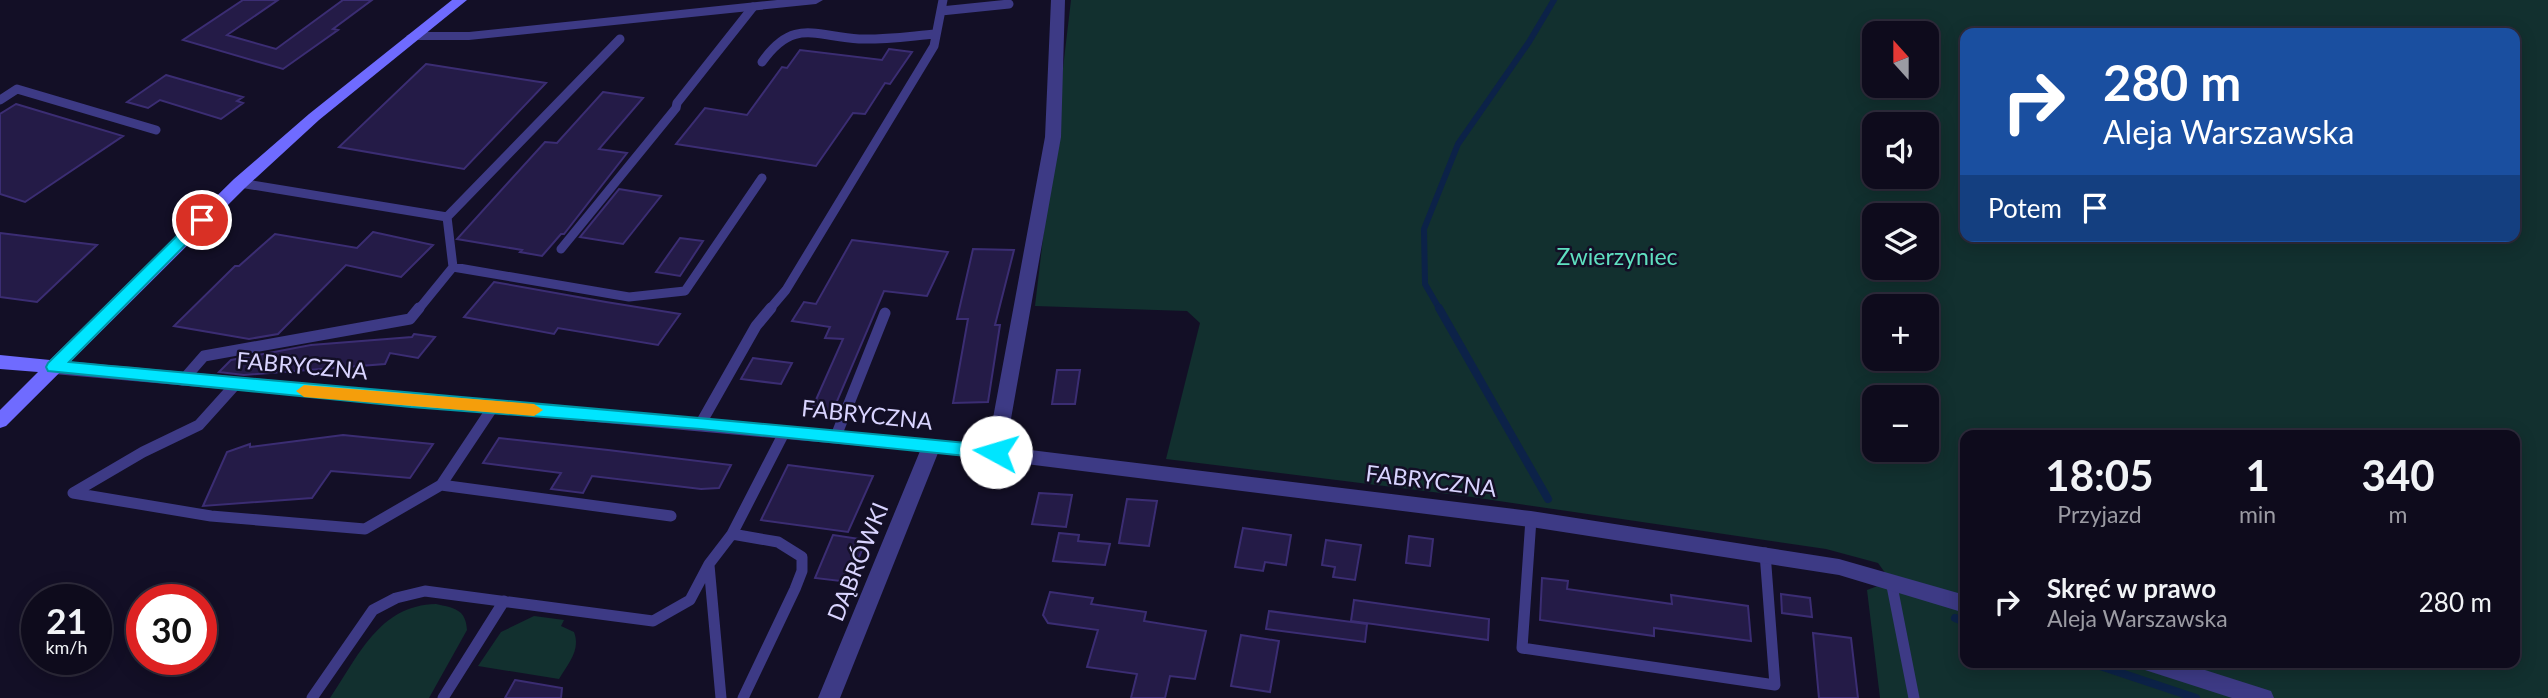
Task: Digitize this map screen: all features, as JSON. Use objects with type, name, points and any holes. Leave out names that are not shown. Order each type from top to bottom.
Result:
[{"type":"street","points":[[0,421],[240,183],[314,117],[460,0]]},
{"type":"street","points":[[413,36],[469,36],[816,0]]},
{"type":"street","points":[[996,452],[1053,137],[1058,0]]},
{"type":"street","points":[[0,362],[54,367]]},
{"type":"street","name":"FABRYCZNA","points":[[54,367],[701,423],[996,452],[1531,519],[1765,553],[1839,567],[1960,602]]},
{"type":"street","name":"DĄBRÓWKI","points":[[829,698],[932,445]]},
{"type":"street","points":[[2168,668],[2263,698]]},
{"type":"lane","points":[[701,423],[756,326],[793,279],[934,46],[942,5],[1009,4]]},
{"type":"lane","points":[[561,249],[676,108],[677,103],[753,7]]},
{"type":"lane","points":[[762,62],[776,43],[788,36],[805,32],[861,39],[936,34]]},
{"type":"lane","points":[[447,217],[620,39]]},
{"type":"lane","points":[[0,100],[17,89],[156,130]]},
{"type":"lane","points":[[453,267],[629,297],[684,291],[762,178]]},
{"type":"lane","points":[[240,183],[447,217]]},
{"type":"lane","points":[[183,380],[204,356],[410,319],[453,267],[447,217]]},
{"type":"lane","points":[[836,436],[885,313]]},
{"type":"lane","points":[[235,384],[199,425],[143,452],[73,493],[211,516],[365,529],[420,495],[442,485],[671,516]]},
{"type":"lane","points":[[442,485],[493,407]]},
{"type":"lane","points":[[312,698],[373,610],[396,598],[425,591],[653,621],[672,613],[690,600],[709,564],[732,534],[785,431]]},
{"type":"lane","points":[[1531,519],[1522,648],[1775,685],[1765,553]]},
{"type":"lane","points":[[732,534],[778,542],[802,557],[802,571],[795,589],[743,698]]},
{"type":"lane","points":[[709,564],[721,698]]},
{"type":"lane","points":[[1891,581],[1914,698]]},
{"type":"lane","points":[[443,698],[504,601]]},
{"type":"green space","name":"Zwierzyniec","points":[[1071,0],[2548,0],[2548,698],[1880,698],[1867,590],[1891,581],[1878,563],[1826,549],[1465,496],[1166,459],[1200,323],[1187,311],[1035,306]]},
{"type":"green space","points":[[436,604],[458,611],[464,618],[467,630],[429,698],[330,698],[372,636],[385,623],[399,613]]},
{"type":"green space","points":[[534,616],[564,620],[561,626],[574,632],[575,651],[559,679],[478,666],[501,632]]},
{"type":"building","points":[[243,0],[278,0],[227,35],[276,49],[343,0],[372,0],[333,29],[338,30],[283,69],[183,40]]},
{"type":"building","points":[[889,49],[912,52],[890,84],[885,83],[865,114],[853,113],[816,166],[676,144],[705,108],[747,115],[782,67],[787,68],[800,50],[882,60]]},
{"type":"building","points":[[426,64],[546,83],[464,169],[339,147]]},
{"type":"building","points":[[166,75],[243,97],[237,101],[243,103],[221,119],[160,100],[148,108],[127,102]]},
{"type":"building","points":[[603,92],[643,98],[599,149],[627,153],[564,234],[561,234],[542,256],[457,239],[545,142],[557,143]]},
{"type":"building","points":[[16,104],[123,136],[25,202],[0,194],[0,114]]},
{"type":"building","points":[[619,189],[661,196],[623,244],[580,237]]},
{"type":"building","points":[[373,232],[433,245],[401,277],[346,265],[278,334],[249,339],[174,326],[235,266],[239,266],[275,234],[357,248]]},
{"type":"building","points":[[0,233],[97,245],[37,302],[0,297]]},
{"type":"building","points":[[680,238],[703,241],[680,276],[656,272]]},
{"type":"building","points":[[852,240],[948,252],[927,296],[884,291],[832,413],[811,411],[843,339],[825,338],[830,327],[792,321],[804,302],[816,304]]},
{"type":"building","points":[[973,249],[1014,250],[995,325],[1000,325],[988,402],[953,403],[968,319],[957,319]]},
{"type":"building","points":[[494,282],[680,314],[658,345],[558,328],[554,334],[464,317]]},
{"type":"building","points":[[414,334],[435,337],[418,358],[390,353],[385,364],[244,375],[219,372],[231,360],[311,345],[412,337]]},
{"type":"building","points":[[753,358],[792,363],[781,384],[741,379]]},
{"type":"building","points":[[1057,370],[1080,370],[1075,404],[1052,404]]},
{"type":"building","points":[[343,435],[433,444],[410,478],[331,471],[312,498],[203,506],[227,452],[250,444],[250,447]]},
{"type":"building","points":[[499,438],[731,465],[719,488],[701,489],[592,476],[583,493],[551,489],[561,473],[483,463]]},
{"type":"building","points":[[788,465],[873,476],[848,532],[761,520]]},
{"type":"building","points":[[1039,493],[1072,495],[1066,527],[1032,524]]},
{"type":"building","points":[[1127,499],[1157,501],[1149,546],[1119,543]]},
{"type":"building","points":[[1243,528],[1291,535],[1286,565],[1265,562],[1263,571],[1235,567]]},
{"type":"building","points":[[1059,533],[1079,535],[1078,541],[1110,544],[1105,565],[1053,561]]},
{"type":"building","points":[[833,535],[866,540],[849,582],[815,578]]},
{"type":"building","points":[[1409,536],[1433,539],[1430,566],[1406,563]]},
{"type":"building","points":[[1326,540],[1361,545],[1355,580],[1333,577],[1335,567],[1322,565]]},
{"type":"building","points":[[1542,578],[1568,581],[1567,589],[1672,604],[1671,595],[1748,606],[1751,641],[1654,628],[1654,636],[1540,620]]},
{"type":"building","points":[[1050,592],[1093,598],[1091,604],[1146,612],[1144,621],[1206,631],[1195,679],[1170,676],[1165,698],[1131,698],[1137,674],[1087,667],[1098,630],[1048,623],[1043,615]]},
{"type":"building","points":[[1781,594],[1810,598],[1812,617],[1782,613]]},
{"type":"building","points":[[1354,600],[1489,619],[1488,640],[1351,621]]},
{"type":"building","points":[[1269,611],[1367,624],[1365,642],[1266,629]]},
{"type":"building","points":[[1813,633],[1851,638],[1858,698],[1819,698]]},
{"type":"building","points":[[1241,635],[1279,641],[1270,692],[1231,686]]},
{"type":"building","points":[[515,680],[562,688],[561,698],[505,698]]},
{"type":"waterway","points":[[1440,310],[1425,284],[1424,229],[1458,144],[1529,42],[1554,0]]},
{"type":"waterway","points":[[1439,308],[1548,499]]},
{"type":"waterway","points":[[1955,618],[1960,620]]},
{"type":"waterway","points":[[2106,668],[2196,698]]},
{"type":"slow traffic","points":[[304,391],[534,410]]},
{"type":"route","points":[[202,220],[54,367],[411,401],[701,423],[996,452]]}]
